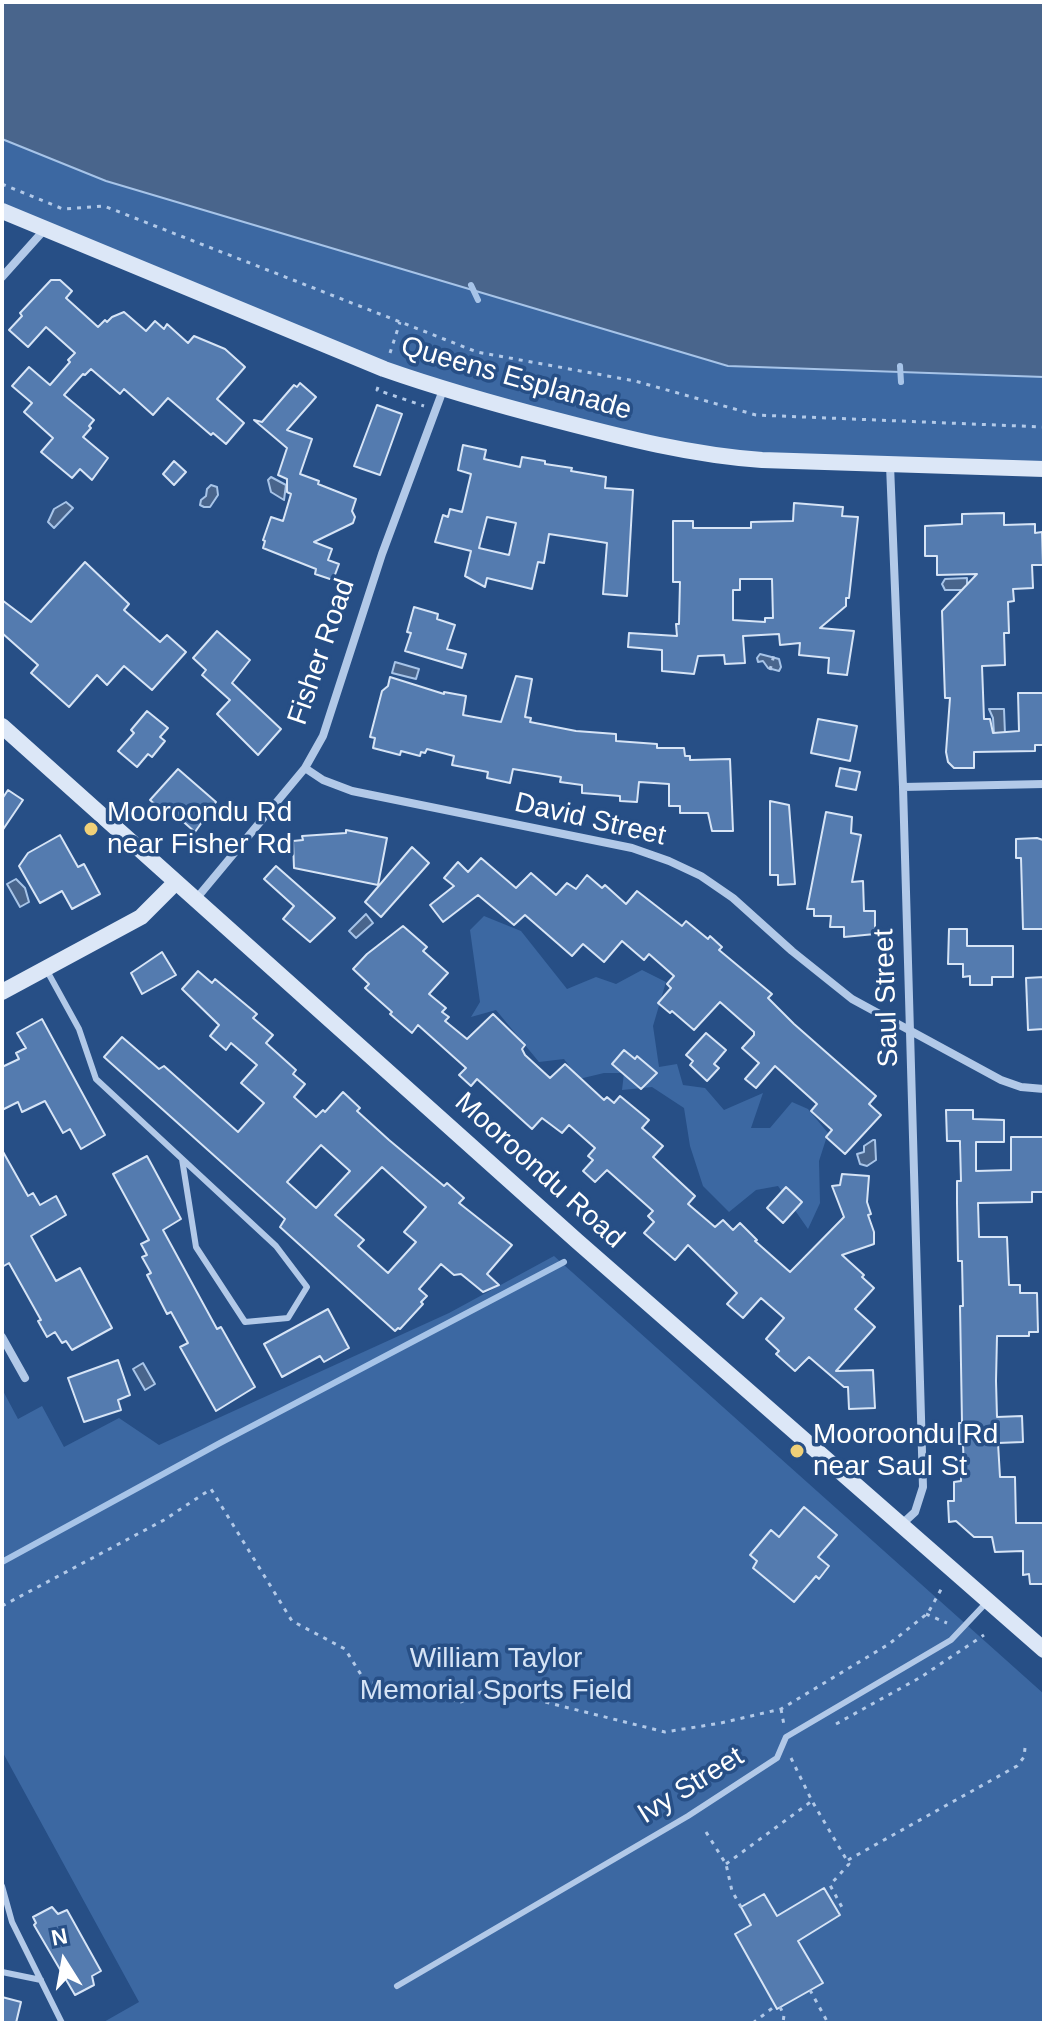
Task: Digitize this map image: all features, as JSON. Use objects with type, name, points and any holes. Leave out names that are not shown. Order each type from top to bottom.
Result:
[{"type":"street","name":"Queens Esplanade","points":[[2,211],[384,369],[443,390],[657,447],[716,457],[1044,469]]},
{"type":"street","points":[[2,277],[45,229]]},
{"type":"street","name":"Fisher Road","points":[[196,899],[305,768],[323,736],[382,554],[443,390]]},
{"type":"street","name":"Saul Street","points":[[890,464],[903,787],[923,1487],[915,1512],[902,1524]]},
{"type":"street","name":"Mooroondu Road","points":[[2,726],[565,1230],[1044,1650]]},
{"type":"street","name":"David Street","points":[[305,768],[323,780],[352,791],[632,848],[669,861],[701,876],[733,898],[852,999],[1001,1080],[1021,1087],[1044,1089]]},
{"type":"street","points":[[903,787],[1044,784]]},
{"type":"street","points":[[2,992],[141,917],[176,882]]},
{"type":"street","points":[[2,1337],[25,1378]]},
{"type":"lane","points":[[46,969],[79,1029],[96,1079],[276,1246],[307,1287],[288,1318],[245,1322],[196,1247],[182,1159]]},
{"type":"lane","name":"Ivy Street","points":[[397,1986],[688,1816],[777,1758],[786,1737],[951,1640],[988,1602]]},
{"type":"lane","points":[[2,1886],[12,1922],[62,2023]]},
{"type":"lane","points":[[2,1972],[41,1980]]},
{"type":"path","points":[[2,184],[63,209],[104,206],[477,352],[635,381],[756,415],[1044,427]]},
{"type":"path","points":[[389,355],[400,321]]},
{"type":"path","points":[[380,381],[377,390],[423,405]]},
{"type":"path","points":[[770,670],[774,655]]},
{"type":"path","points":[[2,1606],[164,1520],[211,1489],[292,1621],[345,1649],[365,1681],[461,1702],[489,1688],[665,1732],[781,1709],[889,1644],[926,1614],[954,1573]]},
{"type":"path","points":[[926,1614],[947,1623]]},
{"type":"path","points":[[836,1724],[921,1677],[984,1635]]},
{"type":"path","points":[[848,1860],[1017,1766],[1024,1757],[1025,1748]]},
{"type":"path","points":[[790,1755],[812,1801],[848,1860],[849,1867],[830,1885],[844,1911]]},
{"type":"path","points":[[726,1864],[812,1801]]},
{"type":"path","points":[[706,1832],[726,1864],[732,1891],[741,1907]]},
{"type":"path","points":[[810,1990],[828,2023]]},
{"type":"path","points":[[753,2023],[778,2007],[784,2015],[783,2023]]},
{"type":"green space","points":[[1044,105],[1044,469],[762,460],[443,390],[2,211],[2,139],[106,181]]},
{"type":"green space","points":[[484,916],[521,931],[567,989],[596,977],[616,984],[642,970],[666,982],[653,1026],[659,1067],[677,1064],[683,1085],[705,1088],[724,1110],[763,1093],[751,1128],[770,1128],[792,1102],[808,1109],[828,1133],[819,1161],[820,1203],[808,1229],[778,1186],[756,1190],[729,1212],[703,1186],[690,1146],[684,1108],[652,1087],[622,1090],[624,1073],[604,1073],[579,1079],[564,1059],[539,1062],[496,1010],[471,1017],[480,1002],[470,930]]},
{"type":"green space","name":"William Taylor Memorial Sports Field","points":[[554,1256],[1044,1694],[1044,2023],[102,2023],[139,2002],[2,1751],[2,1389],[18,1419],[42,1406],[64,1447],[119,1418],[159,1445],[449,1313]]},
{"type":"shaded area","points":[[2,2],[1044,2],[1044,377],[728,366],[106,181],[2,139]]},
{"type":"shaded area","points":[[271,477],[286,485],[284,500],[271,492],[268,480]]},
{"type":"shaded area","points":[[211,485],[217,487],[218,495],[210,507],[204,507],[200,505],[201,500]]},
{"type":"shaded area","points":[[66,502],[73,508],[54,528],[48,522],[54,509]]},
{"type":"shaded area","points":[[967,578],[967,590],[945,590],[942,584],[945,579]]},
{"type":"shaded area","points":[[760,654],[779,659],[779,671],[768,668],[763,661],[758,662]]},
{"type":"shaded area","points":[[395,662],[419,669],[416,679],[392,673]]},
{"type":"shaded area","points":[[989,709],[1004,709],[1005,734],[994,734]]},
{"type":"shaded area","points":[[16,879],[25,888],[29,902],[20,907],[7,884]]},
{"type":"shaded area","points":[[366,914],[373,923],[356,938],[349,931]]},
{"type":"shaded area","points":[[873,1140],[876,1160],[867,1166],[860,1164],[857,1154],[864,1152],[864,1146]]},
{"type":"shaded area","points":[[143,1363],[155,1384],[145,1390],[133,1369]]},
{"type":"building","points":[[51,280],[60,280],[72,291],[66,298],[98,327],[105,320],[107,322],[124,312],[146,331],[155,321],[164,329],[167,324],[188,343],[194,336],[225,349],[245,367],[217,399],[244,423],[226,444],[168,398],[153,415],[124,389],[120,394],[91,369],[64,395],[94,420],[83,437],[108,458],[92,480],[80,469],[72,478],[41,452],[53,438],[24,412],[32,403],[12,386],[29,367],[50,385],[75,353],[46,327],[28,347],[9,330],[22,316],[20,313]]},
{"type":"building","points":[[300,383],[316,397],[287,430],[312,439],[300,474],[356,499],[352,511],[355,517],[353,523],[314,542],[332,549],[328,560],[339,564],[333,580],[315,574],[316,569],[263,548],[271,517],[283,521],[291,494],[287,492],[287,479],[278,475],[287,448],[254,420],[262,422],[294,385],[297,387]]},
{"type":"building","points":[[377,405],[402,414],[380,475],[354,466]]},
{"type":"building","points":[[463,445],[486,450],[484,459],[520,467],[522,457],[545,461],[545,464],[572,468],[571,471],[606,477],[605,488],[633,490],[627,596],[603,594],[607,543],[549,534],[544,563],[538,562],[532,589],[487,578],[485,587],[465,576],[471,551],[435,542],[443,515],[448,517],[450,509],[462,512],[471,474],[458,470]],"holes":[[[487,517],[516,523],[509,555],[479,548]]]},
{"type":"building","points":[[174,461],[186,472],[174,485],[163,474]]},
{"type":"building","points":[[794,503],[843,507],[842,516],[858,517],[849,598],[846,598],[846,606],[820,628],[854,631],[847,675],[828,673],[829,658],[799,655],[800,643],[780,645],[779,634],[743,636],[745,663],[725,664],[724,655],[698,656],[694,674],[662,671],[662,650],[628,647],[629,633],[677,636],[680,582],[673,582],[673,521],[693,521],[693,528],[751,528],[751,522],[793,521]],"holes":[[[740,579],[772,579],[773,618],[765,618],[765,622],[733,620],[733,590],[740,590]]]},
{"type":"building","points":[[1004,513],[1004,525],[1035,524],[1035,533],[1042,532],[1043,565],[1032,565],[1033,588],[1013,589],[1014,601],[1008,602],[1009,633],[1004,633],[1005,665],[982,666],[984,719],[990,719],[993,733],[1019,731],[1018,693],[1044,693],[1044,745],[1035,745],[1035,751],[974,752],[974,768],[954,768],[948,762],[946,752],[950,698],[945,698],[942,611],[977,574],[937,575],[937,556],[925,556],[925,526],[962,524],[962,514]]},
{"type":"building","points":[[85,562],[129,604],[124,610],[160,642],[167,635],[186,652],[152,690],[124,666],[107,685],[97,675],[69,707],[31,673],[38,665],[2,633],[2,600],[31,622]]},
{"type":"building","points":[[414,607],[438,614],[437,619],[455,625],[447,649],[466,654],[462,668],[405,651]]},
{"type":"building","points":[[217,631],[250,660],[232,683],[281,729],[258,755],[217,714],[230,700],[202,675],[206,670],[193,658]]},
{"type":"building","points":[[516,676],[532,679],[525,717],[531,718],[530,722],[576,731],[616,734],[616,741],[657,744],[657,748],[684,748],[685,756],[690,756],[690,760],[730,759],[733,831],[712,831],[708,813],[680,813],[680,806],[669,806],[669,784],[639,782],[637,802],[620,801],[620,796],[582,793],[582,785],[560,782],[561,777],[513,769],[510,783],[487,778],[488,772],[452,765],[454,756],[427,749],[420,756],[373,748],[375,738],[370,737],[382,691],[388,686],[390,677],[444,694],[466,696],[463,715],[501,722]]},
{"type":"building","points":[[147,711],[168,728],[160,737],[165,741],[152,757],[148,754],[137,767],[118,751]]},
{"type":"building","points":[[818,719],[857,726],[850,761],[811,753]]},
{"type":"building","points":[[840,768],[860,772],[856,790],[836,786]]},
{"type":"building","points":[[178,769],[216,802],[195,832],[170,810],[166,814],[150,800]]},
{"type":"building","points":[[8,790],[23,800],[2,831],[2,799]]},
{"type":"building","points":[[770,801],[789,805],[795,884],[778,885],[778,875],[770,875]]},
{"type":"building","points":[[826,812],[852,817],[851,833],[861,835],[852,882],[863,881],[864,911],[875,911],[875,934],[844,937],[844,927],[830,927],[831,916],[814,916],[814,909],[807,909]]},
{"type":"building","points":[[346,830],[387,838],[378,885],[294,868],[293,841],[303,840],[302,836],[346,833]]},
{"type":"building","points":[[60,835],[78,867],[84,864],[100,894],[72,909],[62,891],[40,903],[19,866],[28,853]]},
{"type":"building","points":[[1016,839],[1043,840],[1044,848],[1044,929],[1023,929],[1021,858],[1016,858]]},
{"type":"building","points":[[412,847],[429,863],[381,917],[365,902]]},
{"type":"building","points":[[481,858],[516,888],[531,873],[556,895],[567,883],[576,889],[587,875],[602,888],[605,885],[626,904],[637,891],[682,926],[686,921],[708,939],[710,936],[722,947],[719,950],[772,994],[768,998],[794,1024],[876,1096],[869,1104],[881,1115],[845,1154],[826,1137],[832,1130],[811,1111],[817,1104],[775,1066],[756,1088],[745,1079],[759,1063],[742,1048],[754,1032],[720,1002],[694,1030],[658,1003],[671,988],[667,984],[674,976],[649,954],[644,960],[622,941],[604,962],[583,944],[572,956],[525,915],[514,925],[478,895],[443,922],[430,905],[454,886],[444,878],[458,862],[468,872]]},
{"type":"building","points":[[276,866],[335,918],[310,942],[283,919],[294,906],[264,879]]},
{"type":"building","points":[[403,926],[427,947],[423,951],[448,973],[429,994],[446,1008],[442,1012],[449,1017],[445,1021],[467,1039],[493,1014],[525,1045],[522,1049],[525,1055],[550,1078],[565,1064],[604,1100],[607,1097],[614,1103],[620,1096],[649,1120],[642,1128],[663,1146],[653,1157],[695,1196],[688,1204],[715,1227],[723,1220],[733,1230],[740,1223],[790,1272],[844,1217],[832,1186],[840,1185],[842,1174],[869,1176],[867,1202],[874,1244],[842,1255],[874,1288],[855,1309],[875,1327],[836,1371],[873,1370],[875,1408],[849,1409],[848,1387],[844,1387],[809,1357],[795,1371],[776,1354],[779,1351],[766,1339],[784,1318],[761,1298],[743,1318],[727,1304],[737,1293],[688,1245],[675,1260],[644,1233],[654,1222],[648,1216],[653,1211],[607,1170],[595,1182],[583,1171],[593,1160],[588,1156],[595,1148],[569,1125],[562,1133],[542,1118],[532,1129],[477,1079],[471,1086],[459,1075],[466,1068],[418,1025],[412,1033],[390,1014],[392,1012],[365,988],[369,984],[353,969]]},
{"type":"building","points":[[949,929],[967,929],[967,946],[1013,946],[1013,977],[992,977],[992,985],[970,985],[970,976],[963,977],[963,964],[948,964]]},
{"type":"building","points":[[162,952],[176,975],[142,994],[131,973]]},
{"type":"building","points":[[198,971],[212,983],[215,979],[257,1014],[253,1018],[273,1035],[266,1043],[296,1070],[293,1074],[305,1084],[294,1097],[316,1117],[323,1110],[325,1112],[343,1092],[360,1108],[357,1111],[389,1140],[444,1186],[447,1183],[464,1198],[459,1203],[512,1245],[487,1274],[499,1285],[483,1292],[461,1274],[454,1275],[441,1264],[419,1289],[427,1296],[421,1302],[423,1304],[395,1331],[280,1227],[285,1219],[104,1057],[122,1037],[159,1069],[164,1066],[238,1132],[264,1103],[241,1083],[257,1065],[231,1043],[226,1050],[210,1036],[219,1025],[182,989]],"holes":[[[321,1145],[350,1171],[316,1208],[287,1182]],[[382,1167],[426,1207],[404,1232],[416,1242],[388,1273],[358,1246],[364,1240],[335,1215]]]},
{"type":"building","points":[[1044,977],[1044,1029],[1028,1030],[1026,978]]},
{"type":"building","points":[[42,1019],[105,1135],[81,1149],[70,1129],[63,1133],[45,1101],[22,1112],[18,1102],[2,1110],[2,1067],[19,1059],[16,1053],[26,1048],[17,1033]]},
{"type":"building","points":[[706,1033],[726,1050],[714,1064],[719,1068],[707,1081],[690,1065],[693,1061],[686,1055]]},
{"type":"building","points":[[624,1050],[635,1059],[637,1056],[657,1073],[641,1089],[612,1064]]},
{"type":"building","points":[[946,1110],[973,1110],[973,1119],[1004,1120],[1004,1142],[976,1142],[976,1171],[1011,1170],[1011,1137],[1044,1137],[1044,1192],[1032,1192],[1032,1202],[978,1203],[979,1237],[1007,1237],[1009,1285],[1020,1285],[1020,1293],[1037,1293],[1038,1332],[1029,1332],[1029,1336],[997,1336],[996,1381],[997,1417],[1022,1416],[1023,1442],[998,1443],[1000,1477],[1015,1477],[1016,1523],[1044,1523],[1044,1584],[1030,1584],[1029,1574],[1023,1575],[1023,1551],[995,1552],[992,1537],[974,1537],[956,1521],[949,1522],[948,1501],[954,1501],[954,1482],[961,1481],[961,1472],[964,1472],[963,1444],[959,1444],[959,1423],[962,1423],[960,1306],[963,1306],[962,1261],[958,1261],[960,1141],[947,1141]]},
{"type":"building","points":[[2,1150],[28,1196],[33,1193],[40,1205],[56,1196],[66,1215],[31,1236],[56,1281],[80,1268],[112,1328],[72,1350],[66,1341],[62,1343],[55,1332],[47,1337],[38,1321],[41,1320],[9,1263],[2,1267]]},
{"type":"building","points":[[147,1156],[181,1219],[163,1230],[217,1329],[221,1327],[255,1387],[216,1411],[180,1347],[188,1343],[171,1312],[167,1314],[147,1275],[151,1273],[142,1257],[147,1255],[141,1244],[149,1240],[113,1174]]},
{"type":"building","points":[[786,1187],[802,1202],[783,1223],[767,1208]]},
{"type":"building","points":[[328,1309],[349,1348],[324,1362],[320,1356],[282,1377],[264,1344]]},
{"type":"building","points":[[118,1360],[130,1395],[118,1400],[121,1410],[84,1422],[68,1378]]},
{"type":"building","points":[[804,1507],[837,1535],[818,1557],[829,1566],[794,1602],[753,1568],[757,1561],[750,1555],[771,1530],[779,1537]]},
{"type":"building","points":[[824,1888],[840,1915],[798,1941],[823,1983],[777,2009],[735,1934],[751,1925],[741,1907],[764,1894],[777,1916]]},
{"type":"building","points":[[52,1907],[58,1914],[67,1910],[101,1971],[92,1976],[94,1985],[75,1995],[34,1925],[33,1917]]},
{"type":"building","points":[[2,1997],[21,2002],[16,2023],[2,2023]]},
{"type":"waterway","points":[[471,285],[478,300]]},
{"type":"waterway","points":[[900,366],[901,382]]},
{"type":"waterway","points":[[2,1562],[564,1262]]},
{"type":"place","name":"Mooroondu Rd near Fisher Rd","points":[[91,829]]},
{"type":"place","name":"Mooroondu Rd near Saul St","points":[[797,1451]]}]
